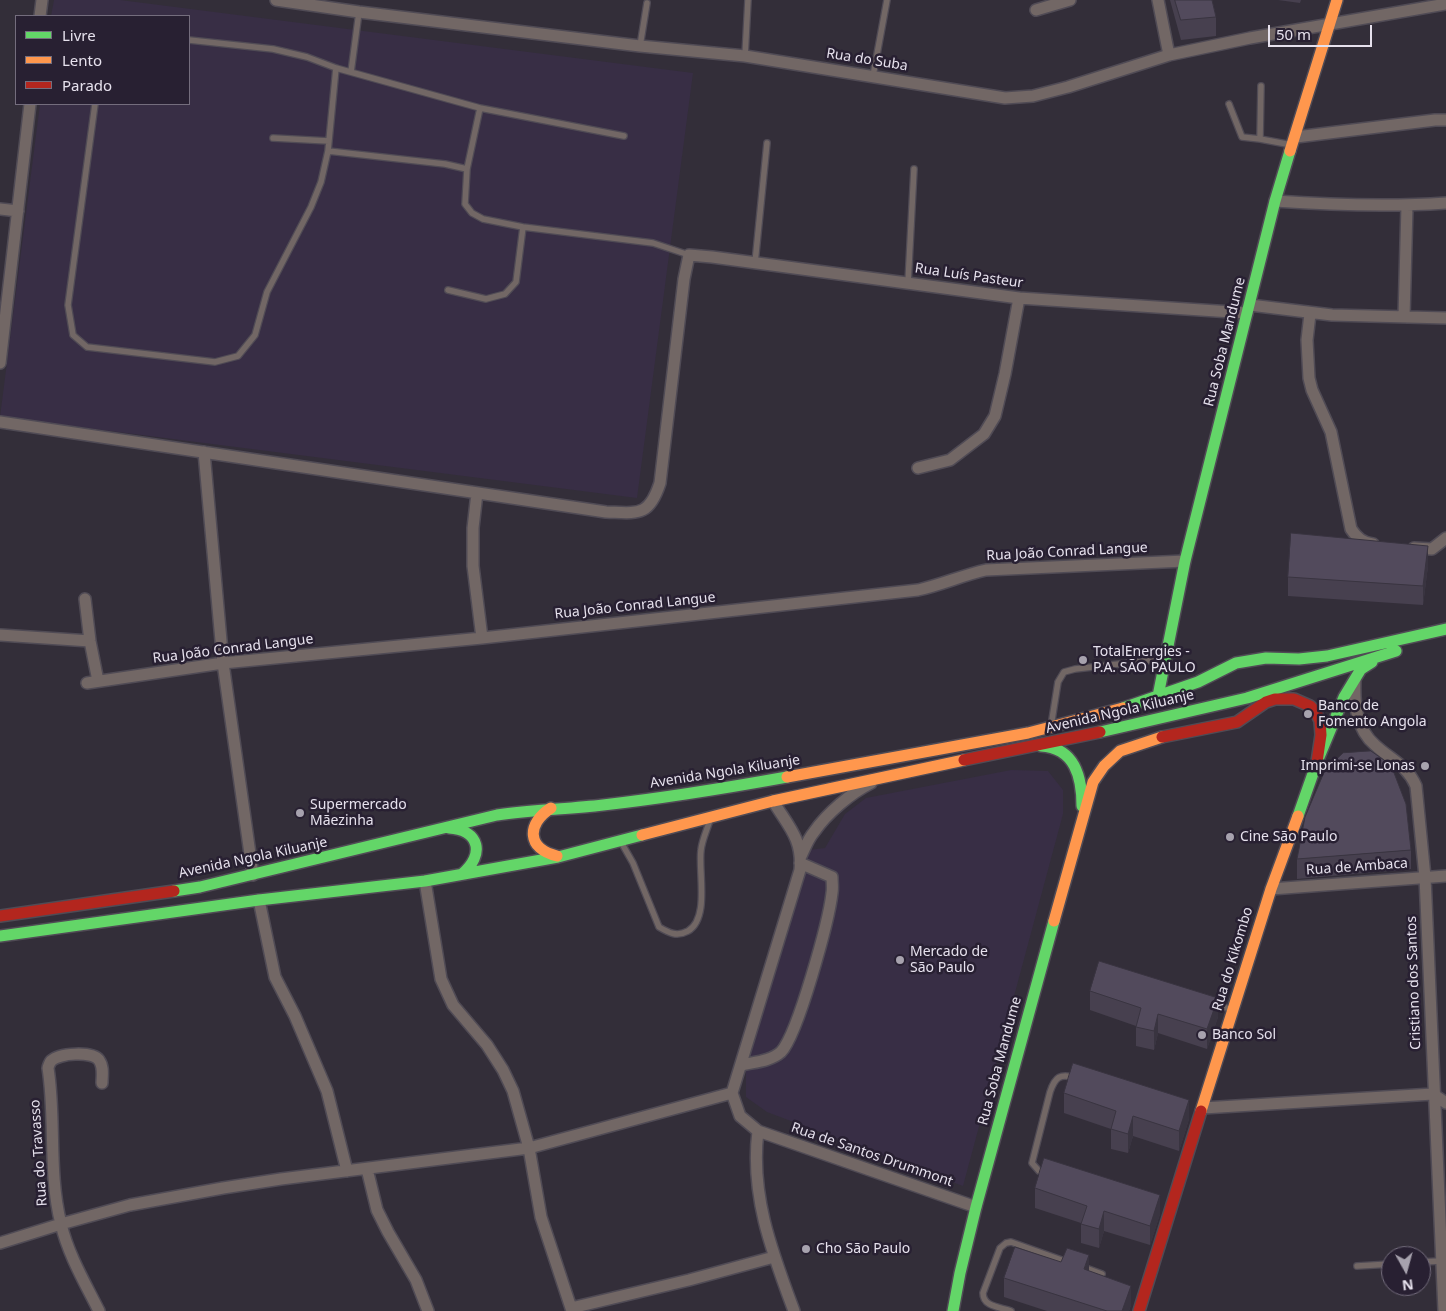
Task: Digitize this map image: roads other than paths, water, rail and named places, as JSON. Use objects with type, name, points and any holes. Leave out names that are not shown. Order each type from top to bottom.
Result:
[{"type":"main road","name":"Rua Soba Mandume","points":[[1158,696],[1185,561],[1275,201],[1337,0]]},
{"type":"main road","name":"Avenida Ngola Kiluanje","points":[[0,916],[200,887],[497,815],[551,808],[602,805],[712,790],[826,771],[1050,728],[1158,696],[1198,682],[1236,663],[1258,659],[1298,659],[1327,656],[1446,629]]},
{"type":"main road","name":"Avenida Ngola Kiluanje","points":[[0,936],[260,900],[425,881],[558,856],[774,801],[886,776],[1143,724],[1247,698],[1384,654],[1446,638]]},
{"type":"main road","points":[[1317,762],[1344,697],[1355,677],[1361,669],[1384,654]]},
{"type":"main road","points":[[1081,820],[1093,782],[1104,766],[1120,751],[1156,738],[1237,722],[1248,716],[1257,707],[1278,698],[1291,697],[1313,709],[1319,719],[1321,730],[1317,762]]},
{"type":"main road","points":[[1036,746],[1046,746],[1058,750],[1068,758],[1076,770],[1081,781],[1081,820]]},
{"type":"main road","name":"Rua do Kikombo","points":[[1139,1311],[1165,1211],[1233,1010],[1271,889],[1317,762]]},
{"type":"main road","points":[[551,808],[538,817],[532,832],[538,848],[550,856],[558,856]]},
{"type":"main road","name":"Rua Soba Mandume","points":[[953,1311],[976,1207],[1081,820]]},
{"type":"main road","points":[[448,828],[456,827],[470,834],[477,848],[474,864],[462,874]]},
{"type":"street","points":[[40,15],[42,0]]},
{"type":"street","name":"Rua do Suba","points":[[276,0],[360,6],[640,46],[745,56],[1005,98],[1034,96],[1169,55],[1250,38],[1446,4]]},
{"type":"street","points":[[1036,10],[1070,0]]},
{"type":"street","points":[[1158,0],[1169,55]]},
{"type":"street","points":[[0,363],[30,105]]},
{"type":"street","points":[[1295,141],[1435,120],[1446,120]]},
{"type":"street","points":[[1275,201],[1336,205],[1406,206],[1446,203]]},
{"type":"street","points":[[1404,317],[1406,206]]},
{"type":"street","points":[[0,209],[18,211]]},
{"type":"street","points":[[0,422],[606,512],[643,510],[654,500],[660,483],[684,279],[689,255]]},
{"type":"street","name":"Rua Luís Pasteur","points":[[689,255],[1019,298],[1248,309],[1356,317],[1446,318]]},
{"type":"street","points":[[918,468],[950,460],[984,434],[994,416],[1005,374],[1019,298]]},
{"type":"street","points":[[1310,314],[1307,340],[1309,378],[1312,390],[1331,432],[1351,529],[1355,536],[1362,541],[1387,545]]},
{"type":"street","points":[[204,452],[223,663],[253,875]]},
{"type":"street","points":[[477,493],[474,528],[474,566],[482,638]]},
{"type":"street","points":[[1406,547],[1432,549],[1446,538]]},
{"type":"street","name":"Rua João Conrad Langue","points":[[90,641],[93,682],[223,663],[482,638],[918,590],[986,570],[1185,561]]},
{"type":"street","points":[[0,635],[90,641],[85,599]]},
{"type":"street","name":"Cristiano dos Santos","points":[[1355,677],[1355,709],[1363,731],[1376,746],[1406,768],[1416,786],[1425,877],[1444,1311]]},
{"type":"street","points":[[794,1311],[774,1257],[758,1196],[755,1152],[758,1131],[740,1116],[732,1093],[742,1065],[801,860],[814,832],[834,810],[862,788],[886,776]]},
{"type":"street","points":[[774,801],[795,835],[799,845],[801,860]]},
{"type":"street","points":[[742,1065],[771,1058],[780,1053],[787,1044],[801,1007],[820,945],[832,893],[832,878],[801,860]]},
{"type":"street","name":"Rua de Ambaca","points":[[1271,889],[1446,876]]},
{"type":"street","points":[[425,881],[441,979],[447,996],[461,1017],[475,1030],[503,1070],[515,1098],[528,1148],[541,1217],[572,1309],[774,1257]]},
{"type":"street","points":[[260,900],[275,978],[295,1016],[327,1091],[347,1171]]},
{"type":"street","name":"Rua do Travasso","points":[[98,1311],[69,1248],[61,1224],[56,1195],[48,1068],[50,1061],[59,1056],[80,1054],[93,1056],[99,1060],[102,1068],[102,1083]]},
{"type":"street","points":[[0,1243],[130,1205],[223,1188],[528,1148],[732,1093]]},
{"type":"street","points":[[1198,1113],[1433,1094],[1446,1103]]},
{"type":"street","name":"Rua de Santos Drummont","points":[[758,1131],[976,1207]]},
{"type":"street","points":[[367,1169],[377,1210],[416,1280],[428,1311]]},
{"type":"lane","points":[[745,56],[748,0]]},
{"type":"lane","points":[[873,76],[887,0]]},
{"type":"lane","points":[[640,46],[647,3]]},
{"type":"lane","points":[[351,72],[360,6]]},
{"type":"lane","points":[[190,40],[273,49],[307,57],[336,68],[480,108],[624,136]]},
{"type":"lane","points":[[95,105],[68,304],[73,335],[87,347],[215,362],[238,356],[255,335],[267,292],[311,207],[321,182],[328,150],[336,68]]},
{"type":"lane","points":[[1260,139],[1261,86]]},
{"type":"lane","points":[[1229,104],[1242,137],[1295,141]]},
{"type":"lane","points":[[480,108],[467,169],[465,204],[472,214],[483,219],[523,227],[653,243],[689,255]]},
{"type":"lane","points":[[272,138],[329,140]]},
{"type":"lane","points":[[755,263],[767,143]]},
{"type":"lane","points":[[328,150],[445,164],[467,169]]},
{"type":"lane","points":[[908,283],[914,169]]},
{"type":"lane","points":[[448,290],[486,299],[505,294],[516,282],[523,227]]},
{"type":"lane","points":[[1050,728],[1058,682],[1064,672],[1075,669],[1165,659]]},
{"type":"lane","points":[[620,841],[633,862],[659,927],[668,932],[684,933],[693,928],[700,910],[702,888],[700,849],[711,817]]},
{"type":"lane","points":[[1206,1002],[1233,1010]]},
{"type":"lane","points":[[1058,1177],[1039,1171],[1032,1163],[1050,1092],[1054,1081],[1060,1076],[1068,1075],[1087,1081]]},
{"type":"lane","points":[[1011,1311],[987,1303],[983,1299],[983,1293],[1000,1248],[1006,1243],[1012,1242],[1102,1274]]},
{"type":"lane","points":[[1431,1262],[1441,1261]]},
{"type":"lane","points":[[1357,1266],[1381,1265]]},
{"type":"place","name":"TotalEnergies - P.A. SÃO PAULO","points":[[1083,660]]},
{"type":"place","name":"Banco de Fomento Angola","points":[[1308,714]]},
{"type":"place","name":"Imprimi-se Lonas","points":[[1425,766]]},
{"type":"place","name":"Supermercado Mãezinha","points":[[300,813]]},
{"type":"place","name":"Cine São Paulo","points":[[1230,837]]},
{"type":"place","name":"Mercado de São Paulo","points":[[900,960]]},
{"type":"place","name":"Banco Sol","points":[[1202,1035]]},
{"type":"place","name":"Cho São Paulo","points":[[806,1249]]}]
